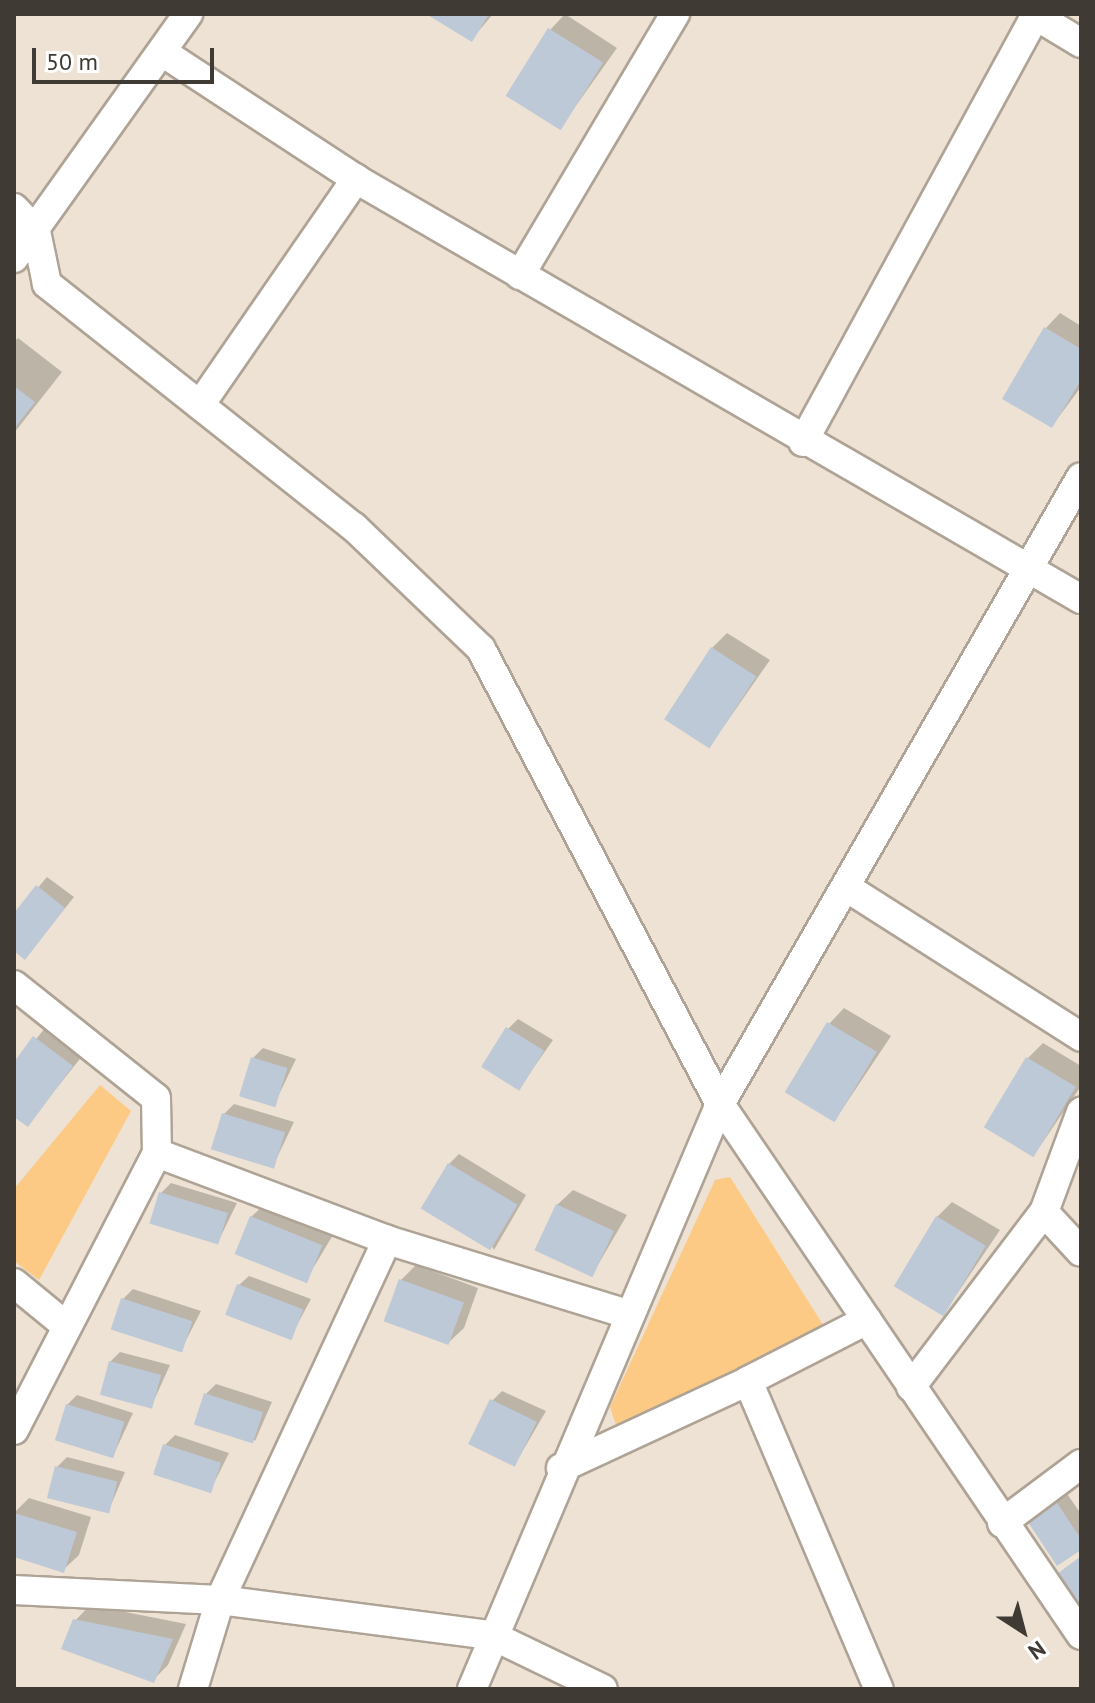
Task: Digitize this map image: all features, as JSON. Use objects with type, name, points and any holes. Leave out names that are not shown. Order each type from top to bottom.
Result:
[{"type":"street","points":[[14,258],[188,14]]},
{"type":"street","points":[[520,275],[675,14]]},
{"type":"street","points":[[803,442],[1035,15],[1081,43]]},
{"type":"street","points":[[162,52],[356,179],[803,442],[1081,599]]},
{"type":"street","points":[[200,405],[356,179]]},
{"type":"street","points":[[14,208],[36,231],[47,284],[354,527],[481,649],[720,1104],[1002,1523],[1080,1632]]},
{"type":"street","points":[[472,1689],[491,1635],[625,1313],[720,1104],[849,889],[960,678],[1029,569],[1081,477]]},
{"type":"street","points":[[849,889],[1081,1037]]},
{"type":"street","points":[[14,985],[156,1098],[157,1153],[64,1324],[14,1430]]},
{"type":"street","points":[[911,1387],[1044,1212],[1081,1112]]},
{"type":"street","points":[[157,1153],[387,1240],[625,1313]]},
{"type":"street","points":[[1044,1212],[1081,1252]]},
{"type":"street","points":[[193,1689],[220,1600],[387,1240]]},
{"type":"street","points":[[14,1283],[64,1324]]},
{"type":"street","points":[[561,1468],[748,1381],[867,1320]]},
{"type":"street","points":[[748,1381],[879,1689]]},
{"type":"street","points":[[1002,1523],[1081,1464]]},
{"type":"street","points":[[14,1590],[220,1600],[491,1635],[603,1689]]},
{"type":"shaded area","points":[[100,1085],[131,1111],[39,1280],[14,1261],[14,1189]]},
{"type":"shaded area","points":[[730,1177],[825,1328],[618,1431],[610,1407],[715,1180]]},
{"type":"building","points":[[426,14],[489,14],[472,42]]},
{"type":"building","points":[[548,28],[603,62],[561,130],[506,96]]},
{"type":"building","points":[[1044,327],[1081,349],[1081,380],[1052,428],[1002,399]]},
{"type":"building","points":[[14,386],[35,402],[14,429]]},
{"type":"building","points":[[711,647],[756,676],[709,749],[664,719]]},
{"type":"building","points":[[36,885],[65,908],[25,960],[14,951],[14,913]]},
{"type":"building","points":[[827,1022],[877,1052],[834,1122],[785,1092]]},
{"type":"building","points":[[506,1027],[544,1051],[519,1091],[481,1067]]},
{"type":"building","points":[[33,1036],[73,1066],[28,1127],[14,1117],[14,1062]]},
{"type":"building","points":[[251,1057],[287,1068],[275,1107],[239,1096]]},
{"type":"building","points":[[1026,1057],[1076,1087],[1033,1157],[984,1127]]},
{"type":"building","points":[[222,1113],[285,1132],[274,1169],[211,1149]]},
{"type":"building","points":[[448,1163],[517,1205],[490,1250],[421,1208]]},
{"type":"building","points":[[159,1192],[228,1213],[218,1245],[149,1224]]},
{"type":"building","points":[[556,1204],[614,1231],[592,1277],[534,1250]]},
{"type":"building","points":[[250,1216],[322,1245],[307,1283],[235,1254]]},
{"type":"building","points":[[936,1216],[986,1246],[943,1316],[894,1286]]},
{"type":"building","points":[[399,1279],[464,1303],[448,1345],[384,1321]]},
{"type":"building","points":[[237,1284],[303,1309],[291,1340],[225,1315]]},
{"type":"building","points":[[121,1298],[192,1321],[182,1353],[111,1329]]},
{"type":"building","points":[[109,1361],[161,1375],[152,1409],[100,1395]]},
{"type":"building","points":[[204,1393],[263,1412],[253,1444],[194,1424]]},
{"type":"building","points":[[490,1399],[537,1422],[515,1467],[468,1444]]},
{"type":"building","points":[[66,1404],[124,1422],[113,1458],[55,1440]]},
{"type":"building","points":[[163,1444],[221,1463],[211,1493],[153,1474]]},
{"type":"building","points":[[55,1466],[117,1481],[109,1514],[47,1498]]},
{"type":"building","points":[[1053,1497],[1081,1539],[1081,1550],[1057,1566],[1024,1516]]},
{"type":"building","points":[[14,1513],[77,1532],[64,1573],[14,1557]]},
{"type":"building","points":[[1081,1556],[1081,1606],[1057,1574]]},
{"type":"building","points":[[73,1619],[173,1639],[154,1683],[61,1649]]}]
